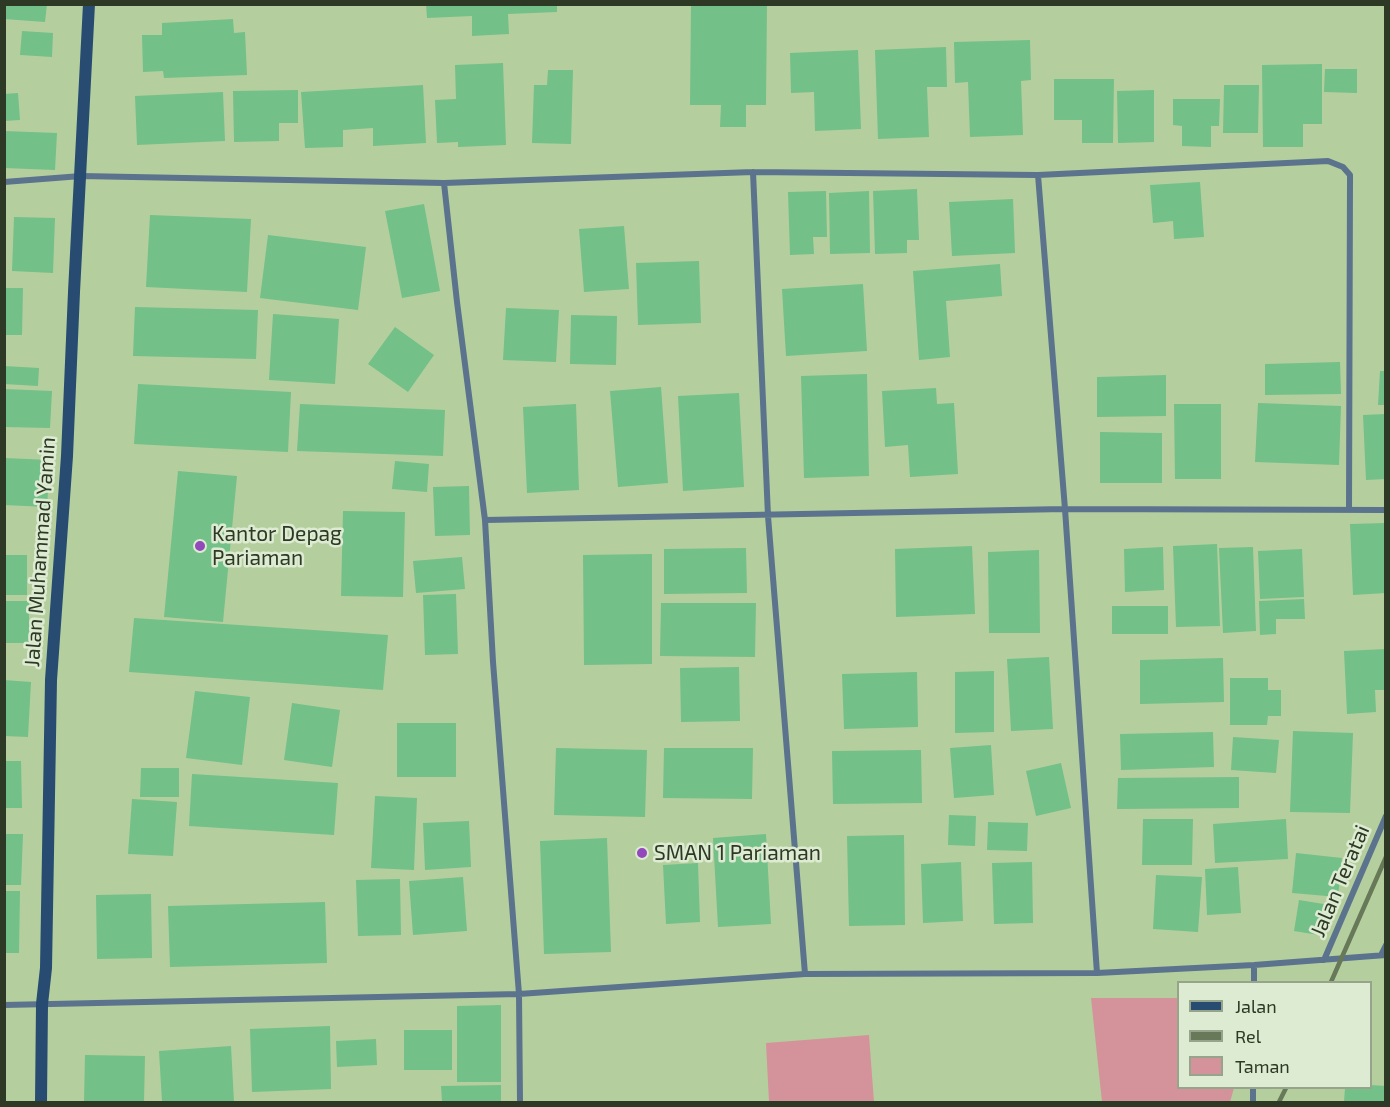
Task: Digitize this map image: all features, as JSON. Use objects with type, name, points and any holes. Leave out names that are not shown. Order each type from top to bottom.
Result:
[{"type":"street","name":"Jalan Muhammad Yamin","points":[[41,1102],[42,1004],[46,968],[51,680],[67,456],[89,4]]},
{"type":"street","points":[[4,182],[81,176],[444,183],[753,172],[1038,175],[1328,161],[1343,167],[1350,175],[1349,510]]},
{"type":"street","points":[[753,172],[768,516],[805,974]]},
{"type":"street","points":[[1038,175],[1065,509],[1097,973]]},
{"type":"street","points":[[444,183],[457,302],[486,520],[493,662],[519,994],[520,1102]]},
{"type":"street","points":[[486,520],[1065,509],[1386,510]]},
{"type":"street","name":"Jalan Teratai","points":[[1324,960],[1386,816]]},
{"type":"street","points":[[4,1005],[519,994],[805,974],[1097,973],[1383,955],[1386,945]]},
{"type":"street","points":[[1254,964],[1254,981]]},
{"type":"green space","points":[[1091,998],[1177,998],[1177,1089],[1234,1089],[1230,1102],[1102,1102]]},
{"type":"green space","points":[[869,1035],[874,1102],[769,1102],[766,1043]]},
{"type":"building","points":[[4,4],[47,4],[45,22],[4,19]]},
{"type":"building","points":[[426,4],[557,4],[557,12],[508,14],[509,34],[472,36],[472,16],[427,18]]},
{"type":"building","points":[[691,4],[767,4],[766,105],[746,105],[746,127],[720,127],[721,105],[690,105]]},
{"type":"building","points":[[233,19],[234,33],[245,32],[247,75],[164,78],[163,71],[143,72],[142,35],[162,35],[162,23]]},
{"type":"building","points":[[22,31],[53,33],[52,57],[20,55]]},
{"type":"building","points":[[1030,40],[1031,80],[1021,81],[1023,135],[970,137],[968,82],[955,83],[954,42]]},
{"type":"building","points":[[946,47],[947,87],[927,87],[929,137],[878,139],[875,50]]},
{"type":"building","points":[[858,50],[861,129],[815,131],[814,92],[791,93],[790,53]]},
{"type":"building","points":[[503,63],[506,145],[458,147],[458,142],[437,143],[435,100],[456,99],[455,65]]},
{"type":"building","points":[[1322,64],[1322,124],[1303,124],[1303,147],[1263,147],[1262,65]]},
{"type":"building","points":[[1325,69],[1357,69],[1357,93],[1324,92]]},
{"type":"building","points":[[548,70],[573,70],[571,144],[532,143],[534,85],[547,85]]},
{"type":"building","points":[[1054,79],[1114,79],[1113,143],[1082,143],[1082,120],[1054,120]]},
{"type":"building","points":[[423,85],[426,143],[373,146],[373,128],[343,130],[343,147],[305,148],[301,92]]},
{"type":"building","points":[[1224,85],[1259,85],[1258,133],[1223,133]]},
{"type":"building","points":[[298,90],[298,123],[279,123],[279,141],[234,142],[233,91]]},
{"type":"building","points":[[1154,90],[1154,142],[1118,143],[1117,91]]},
{"type":"building","points":[[223,92],[225,141],[137,145],[135,96]]},
{"type":"building","points":[[18,93],[20,120],[4,121],[4,94]]},
{"type":"building","points":[[1173,99],[1220,99],[1219,126],[1211,126],[1211,147],[1182,146],[1182,126],[1173,125]]},
{"type":"building","points":[[4,131],[57,133],[55,170],[4,168]]},
{"type":"building","points":[[1200,182],[1204,237],[1174,239],[1173,221],[1153,223],[1150,185]]},
{"type":"building","points":[[917,189],[919,240],[907,240],[907,253],[875,254],[873,191]]},
{"type":"building","points":[[826,191],[827,237],[813,237],[814,254],[790,255],[788,192]]},
{"type":"building","points":[[869,191],[870,253],[830,254],[829,193]]},
{"type":"building","points":[[1013,199],[1015,253],[952,256],[949,202]]},
{"type":"building","points":[[424,204],[440,291],[402,298],[385,211]]},
{"type":"building","points":[[150,215],[251,219],[247,292],[146,287]]},
{"type":"building","points":[[14,217],[55,218],[53,273],[12,271]]},
{"type":"building","points":[[624,226],[629,289],[584,292],[579,229]]},
{"type":"building","points":[[268,235],[366,247],[358,310],[260,298]]},
{"type":"building","points":[[699,261],[701,323],[638,325],[636,263]]},
{"type":"building","points":[[1000,264],[1002,296],[946,301],[950,357],[919,360],[913,271]]},
{"type":"building","points":[[863,284],[867,351],[786,356],[782,289]]},
{"type":"building","points":[[4,288],[23,288],[22,335],[4,335]]},
{"type":"building","points":[[135,307],[258,310],[256,359],[133,356]]},
{"type":"building","points":[[506,308],[559,310],[556,362],[503,360]]},
{"type":"building","points":[[273,314],[339,319],[335,384],[269,380]]},
{"type":"building","points":[[571,315],[617,316],[616,365],[570,364]]},
{"type":"building","points":[[395,327],[434,355],[408,392],[368,364]]},
{"type":"building","points":[[1340,362],[1341,394],[1265,395],[1265,364]]},
{"type":"building","points":[[4,366],[39,368],[38,386],[4,384]]},
{"type":"building","points":[[1380,371],[1386,371],[1386,405],[1378,405]]},
{"type":"building","points":[[867,374],[869,476],[804,478],[801,376]]},
{"type":"building","points":[[1166,375],[1166,416],[1097,417],[1097,377]]},
{"type":"building","points":[[138,384],[291,392],[288,452],[134,444]]},
{"type":"building","points":[[661,387],[668,483],[618,487],[610,391]]},
{"type":"building","points":[[936,388],[937,404],[954,403],[958,474],[910,477],[908,445],[885,447],[882,391]]},
{"type":"building","points":[[4,389],[52,391],[50,428],[4,427]]},
{"type":"building","points":[[739,393],[744,487],[683,491],[678,396]]},
{"type":"building","points":[[1258,403],[1341,406],[1339,465],[1255,462]]},
{"type":"building","points":[[300,404],[445,410],[443,456],[297,451]]},
{"type":"building","points":[[576,404],[579,490],[527,493],[523,407]]},
{"type":"building","points":[[1174,404],[1221,404],[1221,479],[1175,479]]},
{"type":"building","points":[[1386,414],[1386,479],[1366,480],[1363,415]]},
{"type":"building","points":[[1100,432],[1162,433],[1162,483],[1100,483]]},
{"type":"building","points":[[4,458],[50,460],[47,507],[4,505]]},
{"type":"building","points":[[395,461],[429,464],[427,492],[392,489]]},
{"type":"building","name":"Kantor Depag Pariaman","points":[[178,471],[237,476],[223,622],[164,617]]},
{"type":"building","points":[[469,486],[470,535],[435,536],[433,487]]},
{"type":"building","points":[[343,511],[405,512],[403,597],[341,596]]},
{"type":"building","points":[[1386,523],[1386,593],[1353,595],[1350,524]]},
{"type":"building","points":[[1217,544],[1220,626],[1176,627],[1173,546]]},
{"type":"building","points":[[972,546],[975,614],[896,617],[895,549]]},
{"type":"building","points":[[1163,547],[1164,590],[1125,592],[1124,549]]},
{"type":"building","points":[[1253,547],[1256,631],[1223,633],[1219,548]]},
{"type":"building","points":[[746,548],[747,593],[664,594],[664,549]]},
{"type":"building","points":[[1302,549],[1304,597],[1260,599],[1258,551]]},
{"type":"building","points":[[1039,550],[1040,633],[989,633],[988,552]]},
{"type":"building","points":[[652,554],[652,664],[584,665],[583,555]]},
{"type":"building","points":[[4,555],[27,555],[27,595],[4,595]]},
{"type":"building","points":[[462,557],[465,589],[416,593],[413,561]]},
{"type":"building","points":[[456,594],[458,654],[425,655],[423,595]]},
{"type":"building","points":[[1304,599],[1305,619],[1276,619],[1276,634],[1260,635],[1259,601]]},
{"type":"building","points":[[4,601],[29,601],[29,643],[4,643]]},
{"type":"building","points":[[661,603],[756,603],[755,657],[660,656]]},
{"type":"building","points":[[1112,606],[1168,606],[1168,634],[1112,634]]},
{"type":"building","points":[[134,618],[388,635],[383,690],[129,672]]},
{"type":"building","points":[[1386,649],[1386,690],[1375,690],[1376,712],[1347,714],[1344,651]]},
{"type":"building","points":[[1049,657],[1053,729],[1011,731],[1007,659]]},
{"type":"building","points":[[1223,658],[1224,702],[1140,704],[1140,660]]},
{"type":"building","points":[[739,667],[740,721],[681,722],[680,668]]},
{"type":"building","points":[[994,671],[994,732],[955,733],[955,672]]},
{"type":"building","points":[[917,672],[918,727],[844,729],[842,674]]},
{"type":"building","points":[[1230,678],[1268,678],[1268,690],[1281,690],[1281,716],[1268,716],[1267,725],[1230,725]]},
{"type":"building","points":[[4,680],[31,682],[28,737],[4,736]]},
{"type":"building","points":[[195,691],[250,697],[242,765],[186,758]]},
{"type":"building","points":[[292,703],[340,710],[332,767],[284,760]]},
{"type":"building","points":[[397,723],[456,723],[456,777],[397,777]]},
{"type":"building","points":[[1293,731],[1353,733],[1350,813],[1290,812]]},
{"type":"building","points":[[1213,732],[1214,767],[1121,770],[1120,734]]},
{"type":"building","points":[[1233,737],[1279,740],[1276,773],[1231,770]]},
{"type":"building","points":[[991,745],[994,795],[954,798],[950,748]]},
{"type":"building","points":[[556,748],[647,750],[645,817],[554,815]]},
{"type":"building","points":[[664,748],[753,748],[752,799],[663,798]]},
{"type":"building","points":[[921,750],[922,803],[833,804],[832,751]]},
{"type":"building","points":[[4,761],[21,761],[22,808],[4,808]]},
{"type":"building","points":[[1061,763],[1071,808],[1036,816],[1026,771]]},
{"type":"building","points":[[141,768],[179,768],[179,797],[140,797]]},
{"type":"building","points":[[192,774],[338,783],[334,835],[189,826]]},
{"type":"building","points":[[1239,777],[1239,808],[1117,809],[1118,778]]},
{"type":"building","points":[[375,796],[417,798],[414,870],[371,868]]},
{"type":"building","points":[[132,799],[177,802],[173,856],[128,854]]},
{"type":"building","points":[[949,815],[976,816],[975,846],[948,845]]},
{"type":"building","points":[[1143,819],[1193,819],[1192,865],[1142,865]]},
{"type":"building","points":[[1286,819],[1288,859],[1215,863],[1213,824]]},
{"type":"building","points":[[469,821],[471,867],[425,870],[423,823]]},
{"type":"building","points":[[988,822],[1028,823],[1027,851],[987,850]]},
{"type":"building","points":[[4,834],[23,834],[21,885],[4,885]]},
{"type":"building","points":[[766,834],[771,924],[718,927],[713,838]]},
{"type":"building","points":[[904,835],[905,925],[849,926],[847,836]]},
{"type":"building","points":[[607,838],[611,952],[544,954],[540,841]]},
{"type":"building","points":[[1296,853],[1342,858],[1338,897],[1292,893]]},
{"type":"building","points":[[961,862],[963,921],[923,923],[921,864]]},
{"type":"building","points":[[1032,862],[1033,923],[994,924],[992,863]]},
{"type":"building","points":[[698,863],[700,922],[666,924],[663,865]]},
{"type":"building","points":[[1238,867],[1241,913],[1207,915],[1205,869]]},
{"type":"building","points":[[1156,875],[1202,877],[1198,932],[1153,929]]},
{"type":"building","points":[[463,877],[467,931],[413,935],[409,881]]},
{"type":"building","points":[[400,879],[401,935],[358,936],[356,880]]},
{"type":"building","points":[[4,891],[20,891],[19,953],[4,953]]},
{"type":"building","points":[[151,894],[152,958],[97,959],[96,895]]},
{"type":"building","points":[[1299,900],[1330,905],[1325,936],[1294,931]]},
{"type":"building","points":[[325,902],[327,963],[170,967],[168,906]]},
{"type":"building","points":[[501,1005],[501,1082],[457,1082],[457,1006]]},
{"type":"building","points":[[330,1026],[331,1089],[252,1092],[250,1029]]},
{"type":"building","points":[[404,1030],[452,1030],[452,1070],[404,1070]]},
{"type":"building","points":[[376,1039],[377,1065],[337,1067],[336,1041]]},
{"type":"building","points":[[231,1046],[234,1102],[162,1102],[159,1051]]},
{"type":"building","points":[[85,1055],[145,1056],[144,1102],[84,1102]]},
{"type":"building","points":[[501,1085],[501,1102],[442,1102],[441,1086]]},
{"type":"building","points":[[1372,1085],[1386,1086],[1386,1102],[1344,1102],[1345,1089],[1372,1089]]},
{"type":"railway","points":[[1331,981],[1386,857]]},
{"type":"railway","points":[[1279,1102],[1286,1089]]},
{"type":"place","name":"Kantor Depag Pariaman","points":[[200,546]]},
{"type":"place","name":"SMAN 1 Pariaman","points":[[642,853]]}]
